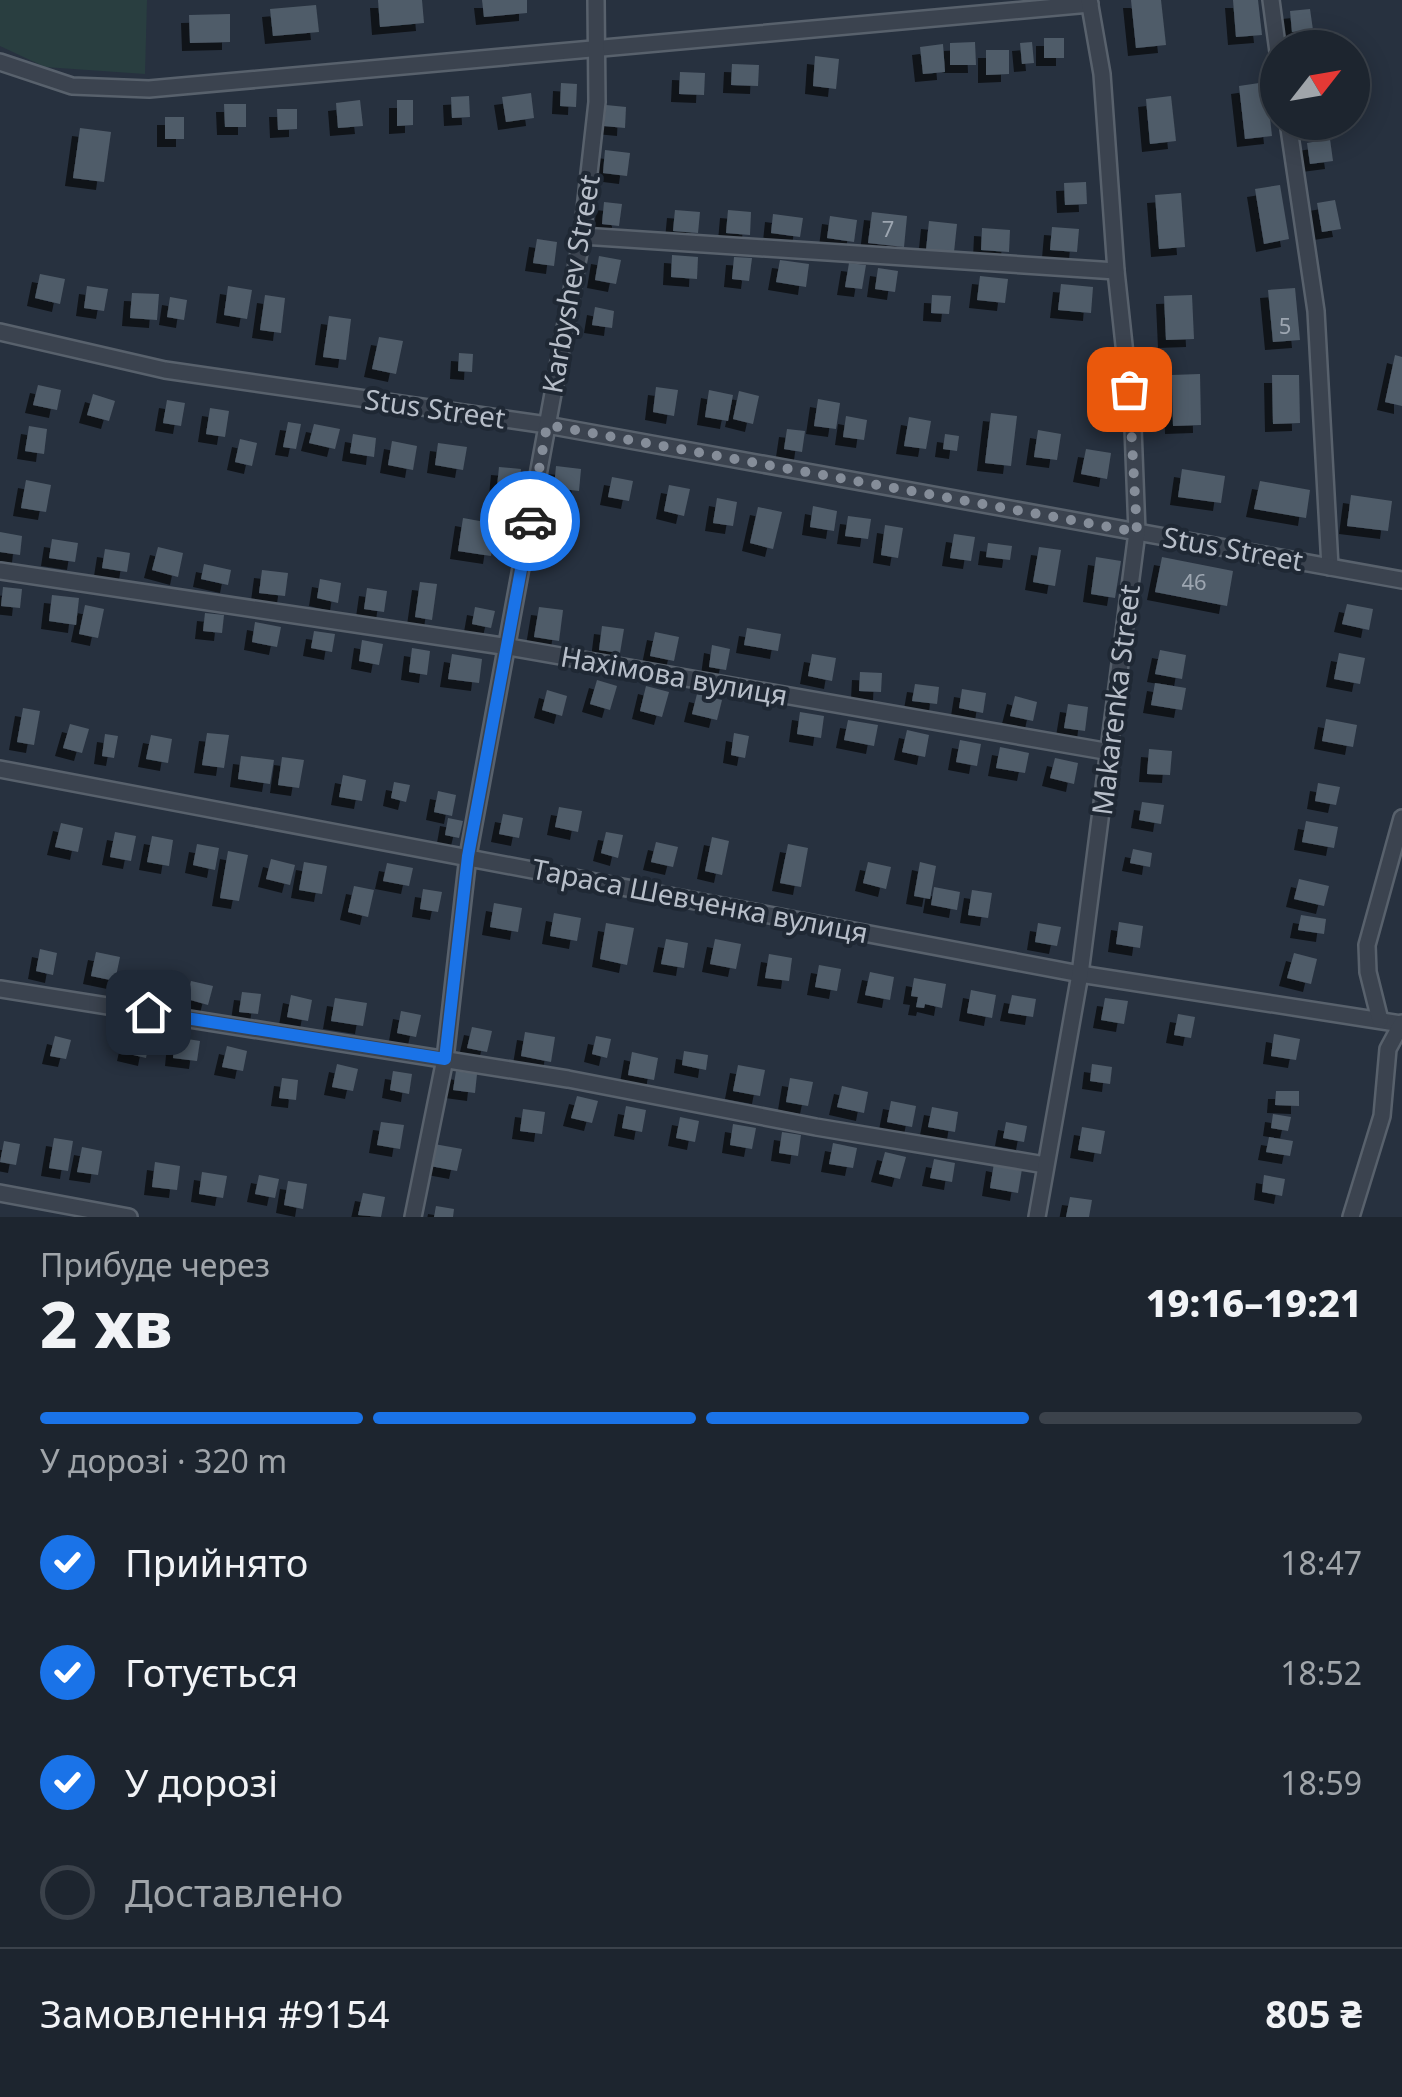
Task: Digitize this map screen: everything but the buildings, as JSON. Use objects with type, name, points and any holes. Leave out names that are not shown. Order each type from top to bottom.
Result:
[{"type":"street","name":"Karbyshev Street","points":[[413,1217],[445,1059],[468,856],[582,236],[597,102],[596,0]]},
{"type":"street","points":[[1271,0],[1275,30]]},
{"type":"street","points":[[0,62],[72,86],[149,89],[1090,2]]},
{"type":"street","name":"Makarenka Street","points":[[1037,1217],[1080,974],[1137,532],[1134,428],[1116,271],[1102,74],[1090,2]]},
{"type":"street","points":[[1291,140],[1316,311],[1330,566]]},
{"type":"street","points":[[582,236],[1116,271]]},
{"type":"street","name":"Stus Street","points":[[0,332],[164,370],[547,425],[1402,580]]},
{"type":"street","name":"Нахімова вулиця","points":[[0,572],[509,647],[1110,752]]},
{"type":"street","name":"Тараса Шевченка вулиця","points":[[0,769],[1080,974],[1402,1024]]},
{"type":"street","points":[[1380,1020],[1368,972],[1367,945],[1402,818]]},
{"type":"street","points":[[0,989],[568,1079],[816,1128],[1045,1164]]},
{"type":"street","points":[[1351,1217],[1382,1116],[1388,1048],[1402,1024]]},
{"type":"street","points":[[0,1193],[130,1217]]},
{"type":"green space","points":[[0,0],[147,0],[145,74],[45,67],[0,46]]},
{"type":"way so far","points":[[530,521],[547,425],[1137,532],[1129,389]]},
{"type":"route","points":[[148,1012],[445,1059],[468,856],[530,521]]}]
